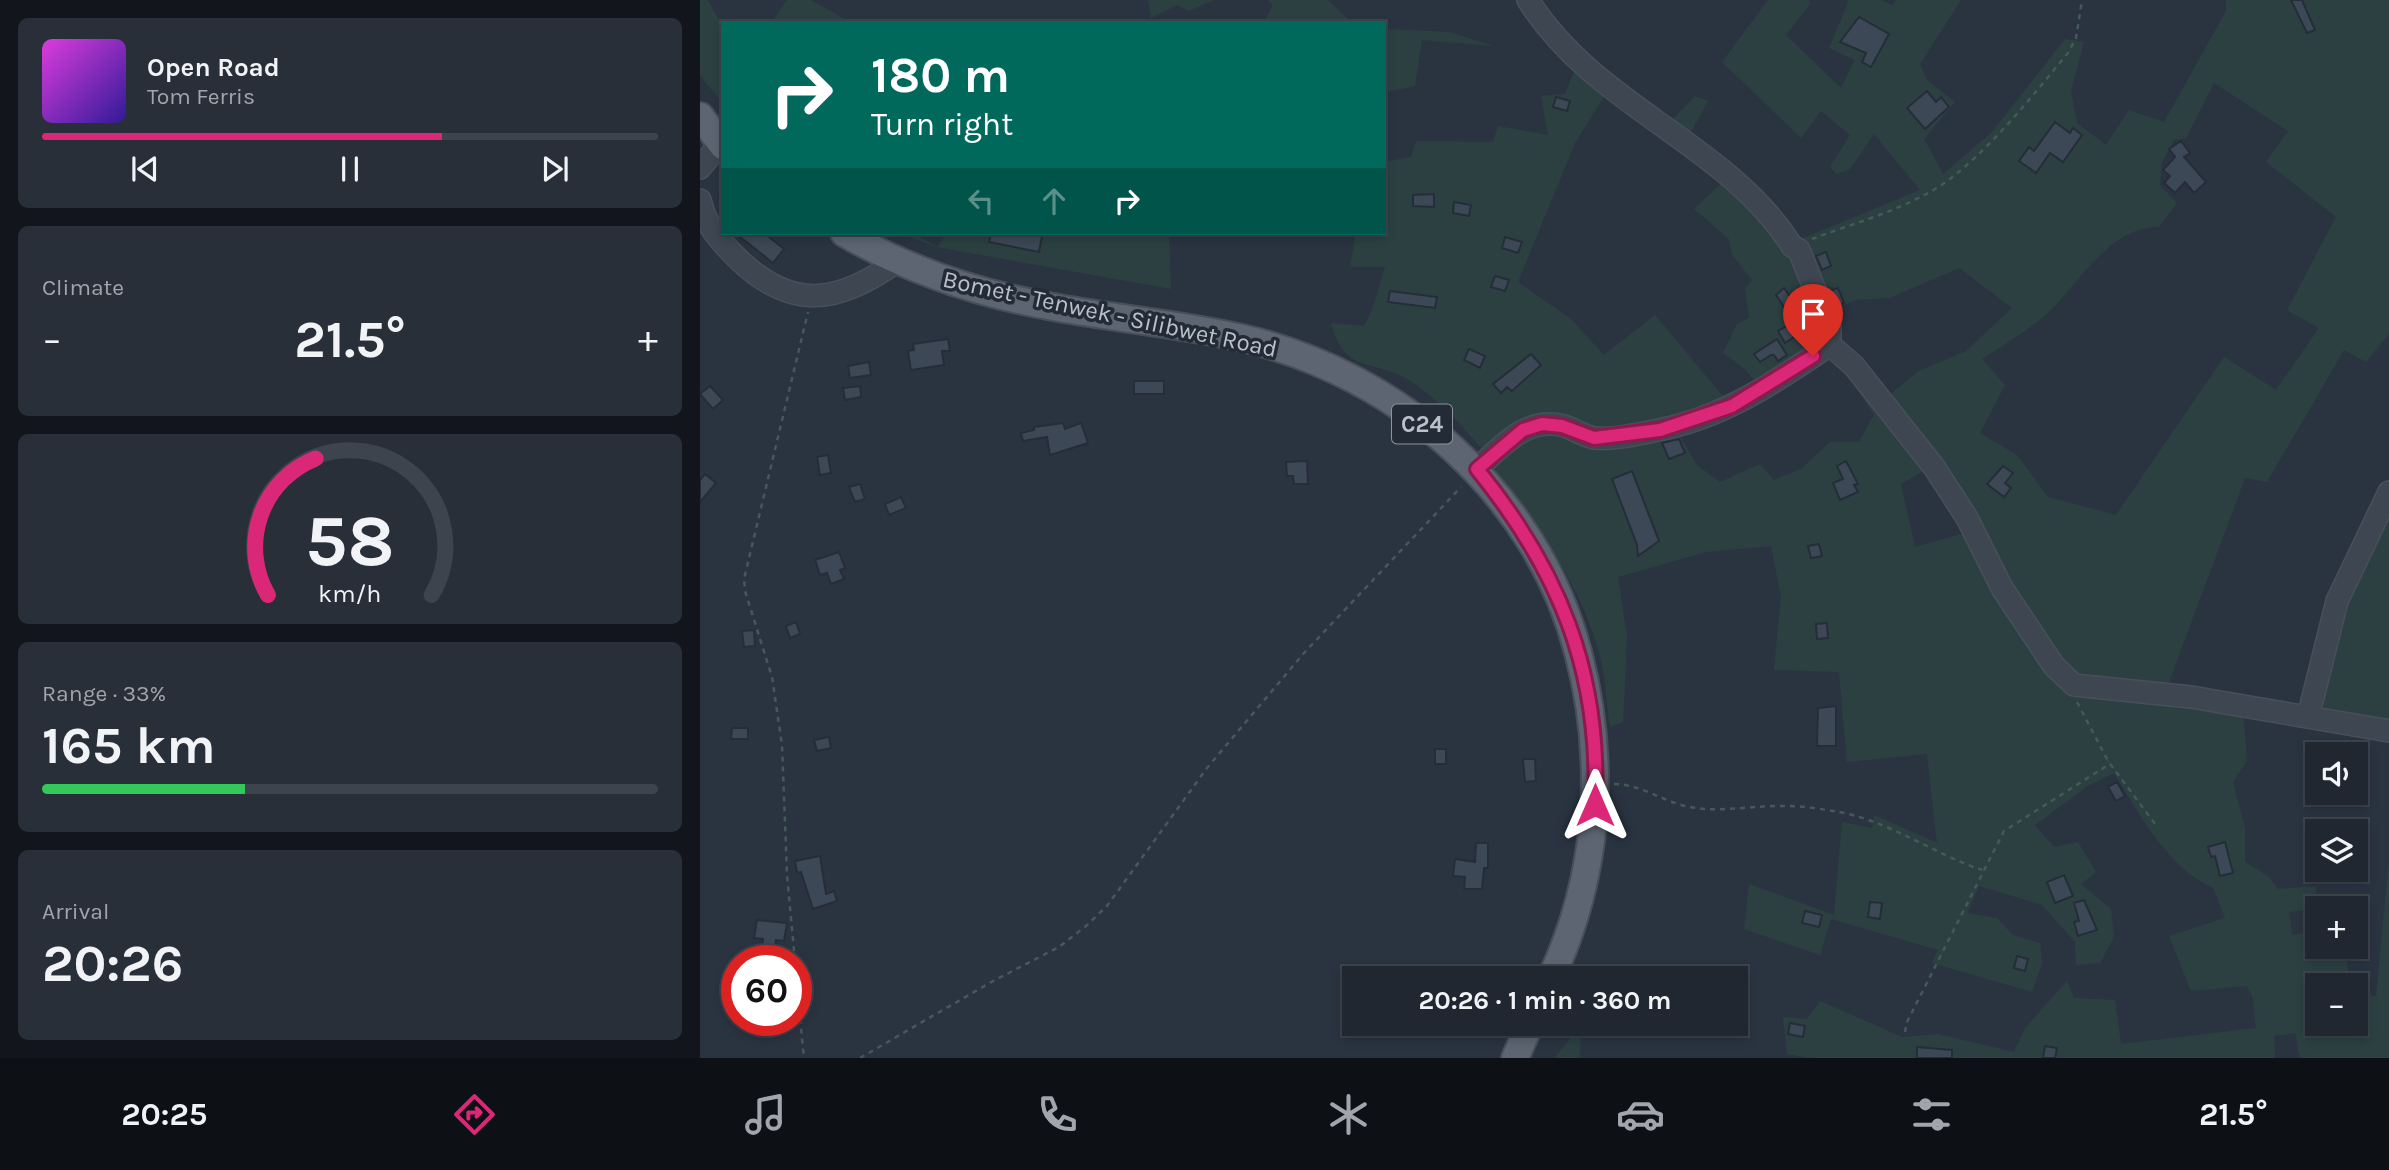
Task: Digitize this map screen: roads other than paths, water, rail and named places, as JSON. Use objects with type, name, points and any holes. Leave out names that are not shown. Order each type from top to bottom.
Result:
[{"type":"main road","points":[[700,116],[721,145]]},
{"type":"main road","name":"Bomet - Tenwek - Silibwet Road","points":[[848,235],[897,262],[985,292],[1059,308],[1200,329],[1299,355],[1354,379],[1399,407],[1445,440],[1477,469],[1507,506],[1557,590],[1573,632],[1592,720],[1596,783],[1594,826],[1583,886],[1555,966]]},
{"type":"main road","points":[[1515,1058],[1525,1036]]},
{"type":"street","points":[[1528,0],[1562,46],[1579,62],[1614,93],[1741,184],[1762,204],[1792,246],[1799,250],[1830,328],[1830,345],[1854,366],[1885,401],[1934,467],[1967,518],[2002,588],[2054,666],[2074,685],[2191,697],[2389,731]]},
{"type":"street","points":[[700,168],[721,145]]},
{"type":"street","points":[[700,201],[712,234],[755,276],[770,286],[811,298],[872,279],[897,262]]},
{"type":"street","points":[[1477,469],[1523,430],[1542,424],[1562,426],[1594,438],[1660,430],[1702,417],[1750,396],[1830,345]]},
{"type":"street","points":[[2308,717],[2337,601],[2389,492]]}]
